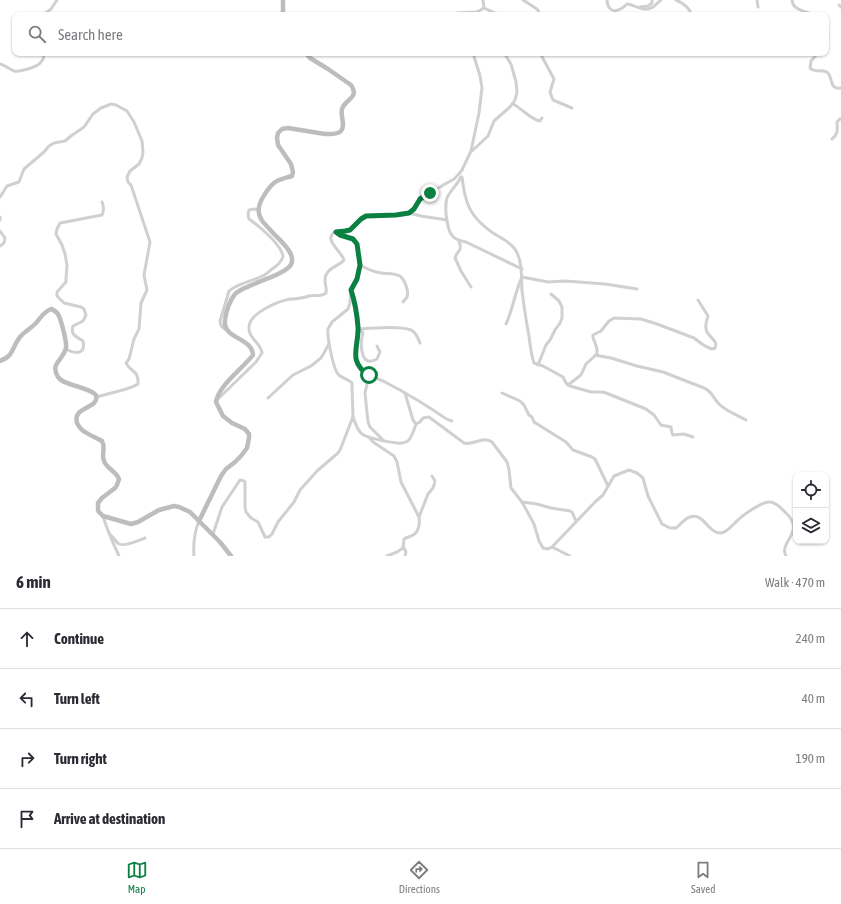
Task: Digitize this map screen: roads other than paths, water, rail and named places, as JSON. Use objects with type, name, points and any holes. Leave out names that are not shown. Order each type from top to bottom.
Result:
[{"type":"street","points":[[47,12],[57,0]]},
{"type":"street","points":[[283,0],[283,12]]},
{"type":"street","points":[[484,0],[484,8]]},
{"type":"street","points":[[523,0],[539,12]]},
{"type":"street","points":[[607,0],[608,6],[615,11],[627,4],[645,7],[652,3],[652,0]]},
{"type":"street","points":[[636,6],[642,9],[651,8],[661,0]]},
{"type":"street","points":[[676,0],[687,6],[691,12]]},
{"type":"street","points":[[756,0],[758,7]]},
{"type":"street","points":[[792,0],[793,6],[806,12]]},
{"type":"street","points":[[477,12],[484,8]]},
{"type":"street","points":[[484,8],[493,12]]},
{"type":"street","points":[[0,64],[13,70],[20,71],[39,64],[43,56]]},
{"type":"street","points":[[226,330],[226,316],[231,300],[236,294],[288,268],[292,262],[291,253],[263,222],[259,210],[261,202],[271,186],[276,181],[292,176],[293,172],[291,164],[278,145],[276,138],[278,133],[282,129],[288,128],[325,134],[338,133],[343,126],[343,107],[354,94],[353,88],[309,56]]},
{"type":"street","points":[[409,213],[414,209],[420,199],[454,178],[462,170],[471,151],[479,113],[482,88],[474,56]]},
{"type":"street","points":[[471,151],[488,136],[494,122],[513,104],[517,92],[516,82],[511,64],[506,56]]},
{"type":"street","points":[[542,56],[554,79],[550,92],[552,100],[572,108]]},
{"type":"street","points":[[815,56],[810,61],[810,68],[816,72],[826,71],[829,73],[834,87],[841,88]]},
{"type":"street","points":[[0,196],[7,186],[19,182],[24,168],[54,143],[65,142],[81,130],[93,114],[101,108],[111,104],[116,105],[127,111],[134,122],[142,141],[143,152],[139,164],[130,171],[127,180],[131,185],[150,242],[145,268],[147,290],[141,303],[139,329],[134,339],[129,359],[126,363],[127,366],[135,372],[138,384],[97,397]]},
{"type":"street","points":[[513,104],[536,121],[540,121],[542,118]]},
{"type":"street","points":[[832,139],[838,132],[837,122],[841,119]]},
{"type":"street","points":[[462,170],[464,193],[471,212],[488,229],[515,249],[521,263],[525,311],[534,363],[564,377],[566,383],[568,384],[590,392],[606,393],[642,407],[654,415],[661,426],[670,427],[673,435],[684,434],[693,437]]},
{"type":"street","points":[[462,177],[450,193],[445,206],[447,226],[450,232],[459,241],[461,246],[461,249],[456,254],[455,258],[460,271],[471,287]]},
{"type":"street","points":[[66,349],[76,353],[83,350],[83,341],[74,335],[72,329],[73,326],[83,321],[86,315],[84,309],[64,303],[56,295],[58,290],[66,282],[65,254],[56,234],[57,229],[60,223],[102,215],[102,202]]},
{"type":"street","points":[[194,556],[195,529],[221,476],[247,448],[250,436],[245,429],[232,423],[223,416],[217,405],[218,395],[225,385],[253,355],[250,345],[222,327],[220,320],[229,291],[231,289],[263,276],[275,267],[283,258],[283,252],[273,240],[249,219],[249,210],[259,210]]},
{"type":"street","points":[[217,400],[256,362],[262,353],[260,345],[253,340],[249,331],[249,324],[256,314],[265,308],[286,300],[323,296],[326,293],[325,281],[328,272],[331,268],[342,263],[344,260],[343,255],[331,241],[332,234],[350,230],[366,216],[409,213],[447,220]]},
{"type":"street","points":[[0,231],[5,238],[4,243],[0,246]]},
{"type":"street","points":[[212,534],[222,507],[240,480],[244,480],[246,512],[251,518],[258,522],[266,538],[270,536],[278,522],[294,502],[300,490],[317,471],[338,453],[347,434],[353,416],[352,383],[337,373],[334,365],[328,329],[332,322],[350,306],[351,290],[357,279],[360,265],[355,241],[336,232]]},
{"type":"street","points":[[459,241],[466,242],[522,269]]},
{"type":"street","points":[[360,265],[376,272],[399,276],[404,281],[407,291],[407,297],[403,302]]},
{"type":"street","points":[[522,277],[548,282],[565,281],[605,284],[637,289]]},
{"type":"street","points":[[506,324],[522,277]]},
{"type":"street","points":[[351,290],[362,333],[361,351],[367,360],[374,361],[378,358],[380,352],[377,346]]},
{"type":"street","points":[[538,365],[544,349],[562,318],[562,307],[559,301],[551,294]]},
{"type":"street","points":[[568,384],[581,375],[586,364],[597,354],[595,342],[592,337],[593,335],[601,331],[611,320],[618,318],[641,319],[694,338],[712,349],[715,348],[716,343],[706,331],[708,316],[698,300]]},
{"type":"street","points":[[0,361],[8,357],[13,352],[19,338],[35,324],[44,313],[51,309],[56,311],[59,317],[66,341],[66,349],[55,367],[59,379],[67,384],[79,386],[94,393],[97,397]]},
{"type":"street","points":[[360,329],[384,328],[411,330],[417,336],[420,343]]},
{"type":"street","points":[[360,329],[356,353],[357,363],[363,372],[400,390],[434,410],[446,420],[452,421]]},
{"type":"street","points":[[268,398],[293,375],[311,366],[321,358],[330,344]]},
{"type":"street","points":[[595,355],[663,372],[709,390],[714,399],[720,405],[733,414],[746,420]]},
{"type":"street","points":[[369,375],[365,393],[368,422],[384,440]]},
{"type":"street","points":[[405,393],[413,420],[416,424]]},
{"type":"street","points":[[502,393],[520,401],[534,422],[566,442],[573,450],[595,459],[608,486]]},
{"type":"street","points":[[97,397],[95,403],[78,413],[77,421],[83,431],[102,441],[104,444],[102,454],[105,464],[119,479],[117,486],[99,501],[98,510],[103,516],[120,556]]},
{"type":"street","points":[[353,416],[361,434],[403,444],[411,437],[416,424],[423,418],[429,417],[464,443],[470,444],[485,439],[491,440],[507,462],[509,467],[510,488],[522,502],[534,524],[541,546],[546,548],[552,547],[570,556]]},
{"type":"street","points":[[369,437],[373,442],[394,456],[397,462],[401,482],[419,517],[420,522],[417,531],[414,535],[404,539],[406,552],[405,556]]},
{"type":"street","points":[[552,547],[606,492],[614,476],[629,470],[637,473],[643,478],[648,496],[662,524],[670,528],[676,528],[687,518],[695,516],[701,518],[711,529],[718,532],[725,532],[740,518],[763,504],[772,502],[789,515],[792,522],[794,530],[784,549],[786,556]]},
{"type":"street","points":[[419,517],[428,494],[434,485],[435,481],[432,476]]},
{"type":"street","points":[[522,502],[570,511],[572,512],[576,521]]},
{"type":"street","points":[[103,516],[131,524],[138,522],[160,510],[174,506],[179,507],[190,512],[231,556]]},
{"type":"street","points":[[109,533],[119,544],[122,545],[145,538]]},
{"type":"street","points":[[387,556],[400,551],[404,546]]}]
